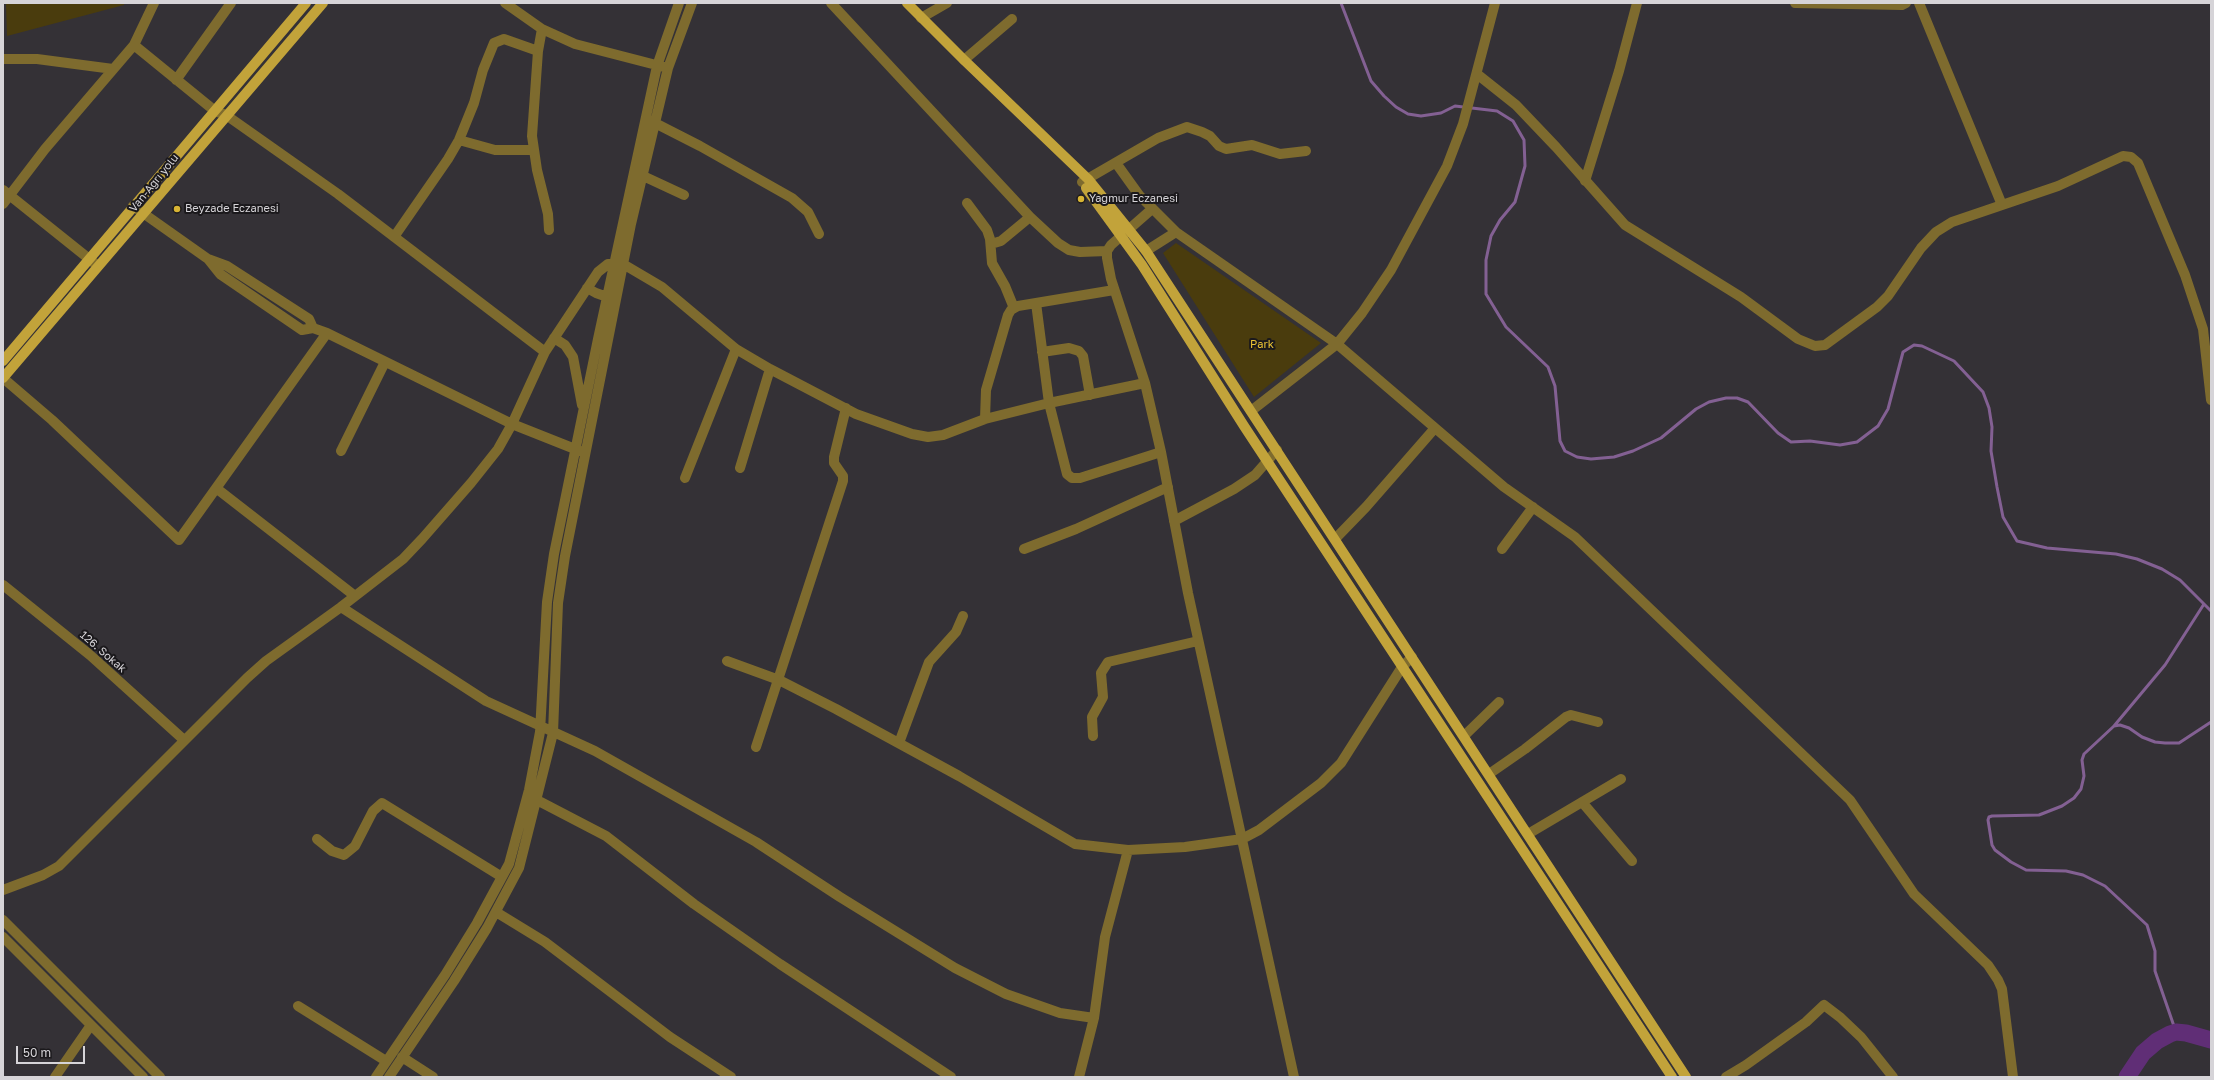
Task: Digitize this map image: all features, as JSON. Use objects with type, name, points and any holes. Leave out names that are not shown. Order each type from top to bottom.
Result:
[{"type":"main road","points":[[3,361],[306,3]]},
{"type":"main road","name":"Van-Ağrı yolu","points":[[3,378],[98,266],[145,214],[226,115],[323,3]]},
{"type":"main road","points":[[907,3],[1066,158],[1125,232],[1266,460],[1672,1077]]},
{"type":"main road","points":[[1125,232],[1146,251],[1686,1077]]},
{"type":"street","points":[[3,204],[6,192],[134,45],[154,3]]},
{"type":"street","points":[[176,80],[231,3]]},
{"type":"street","points":[[505,3],[542,29],[575,44],[668,68]]},
{"type":"street","points":[[618,263],[641,175],[657,66],[680,3]]},
{"type":"street","points":[[389,1077],[454,981],[496,912],[519,868],[538,800],[553,733],[558,603],[565,556],[586,453],[618,263],[650,120],[692,3]]},
{"type":"street","points":[[831,3],[1030,217],[1058,244],[1069,250],[1107,251],[1125,232],[1152,209]]},
{"type":"street","points":[[921,18],[947,3]]},
{"type":"street","points":[[1251,411],[1337,344],[1362,314],[1391,270],[1447,166],[1463,124],[1495,3]]},
{"type":"street","points":[[1585,180],[1618,72],[1637,3]]},
{"type":"street","points":[[1795,3],[1902,5],[1906,3]]},
{"type":"street","points":[[1919,3],[2002,205]]},
{"type":"street","points":[[964,60],[1012,19]]},
{"type":"street","points":[[542,29],[538,50],[532,136],[533,150],[548,214],[549,230]]},
{"type":"street","points":[[394,237],[448,159],[459,140],[469,118],[483,70],[496,41],[504,39],[538,50]]},
{"type":"street","points":[[134,45],[215,111],[226,115],[394,237],[545,352]]},
{"type":"street","points":[[3,59],[37,58],[114,69]]},
{"type":"street","points":[[1477,74],[1516,105],[1556,146],[1585,180],[1632,230],[1700,270],[1763,312],[1798,339],[1815,346],[1825,345],[1877,307],[1888,296],[1921,248],[1936,232],[1952,222],[2058,186],[2123,156],[2131,157],[2138,163],[2207,329],[2211,400]]},
{"type":"street","points":[[650,120],[792,198],[808,212],[819,234]]},
{"type":"street","points":[[1085,181],[1158,138],[1187,127],[1210,136],[1219,146],[1226,149],[1252,145],[1280,154],[1306,151]]},
{"type":"street","points":[[459,140],[495,150],[533,150]]},
{"type":"street","points":[[1116,163],[1130,184],[1152,209],[1176,232],[1337,344],[1504,487],[1575,537],[1850,800],[1914,894],[1988,965],[1998,980],[2002,989],[2013,1077]]},
{"type":"street","points":[[641,175],[684,195]]},
{"type":"street","points":[[6,192],[90,258],[98,266]]},
{"type":"street","points":[[967,203],[987,230],[991,244],[992,263],[1005,286],[1014,308]]},
{"type":"street","points":[[133,206],[208,259],[227,266],[309,319],[313,328],[327,333],[512,424],[586,453]]},
{"type":"street","points":[[991,244],[1001,241],[1030,217]]},
{"type":"street","points":[[1146,251],[1176,232]]},
{"type":"street","points":[[1107,251],[1114,290],[1145,383],[1161,452],[1198,641],[1294,1077]]},
{"type":"street","points":[[3,890],[44,875],[59,866],[184,740],[266,661],[341,607],[402,559],[422,539],[471,483],[498,449],[512,424],[545,352],[598,272],[608,264],[618,263],[662,287],[736,349],[770,369],[846,408],[887,426],[928,437],[943,435],[985,420],[1049,403],[1145,383]]},
{"type":"street","points":[[587,288],[611,298]]},
{"type":"street","points":[[985,420],[986,390],[1008,315],[1014,308],[1114,290]]},
{"type":"street","points":[[376,1077],[445,975],[477,923],[509,864],[528,795],[540,727],[547,602],[554,554],[583,410],[611,298]]},
{"type":"street","points":[[1036,303],[1049,403],[1065,470],[1072,478],[1080,478],[1161,452]]},
{"type":"street","points":[[3,378],[52,420],[179,540],[327,333]]},
{"type":"street","points":[[554,338],[565,345],[572,357],[583,410]]},
{"type":"street","points":[[1042,352],[1069,348],[1079,351],[1083,356],[1090,395]]},
{"type":"street","points":[[685,478],[736,349]]},
{"type":"street","points":[[342,451],[385,362]]},
{"type":"street","points":[[740,468],[770,369]]},
{"type":"street","points":[[756,747],[843,481],[843,476],[834,463],[834,457],[846,408]]},
{"type":"street","points":[[1335,538],[1366,507],[1435,428]]},
{"type":"street","points":[[1174,521],[1234,489],[1255,475],[1266,460],[1277,450]]},
{"type":"street","points":[[1024,549],[1076,529],[1168,487]]},
{"type":"street","points":[[216,488],[355,596]]},
{"type":"street","points":[[1502,549],[1533,507]]},
{"type":"street","name":"126. Sokak","points":[[3,585],[90,655],[184,740]]},
{"type":"street","points":[[341,607],[486,701],[553,733],[596,751],[756,842],[840,897],[961,971],[1006,994],[1060,1013],[1094,1018]]},
{"type":"street","points":[[899,743],[929,662],[956,632],[963,616]]},
{"type":"street","points":[[1093,736],[1092,717],[1103,697],[1101,673],[1108,662],[1198,641]]},
{"type":"street","points":[[727,661],[778,680],[836,709],[899,743],[1075,844],[1128,850],[1185,847],[1242,839],[1259,830],[1315,788],[1341,763],[1402,667],[1412,657]]},
{"type":"street","points":[[1464,736],[1499,702]]},
{"type":"street","points":[[1489,774],[1526,749],[1571,714],[1598,722]]},
{"type":"street","points":[[1528,834],[1621,779]]},
{"type":"street","points":[[528,795],[606,836],[694,904],[774,960],[951,1077]]},
{"type":"street","points":[[1582,802],[1632,861]]},
{"type":"street","points":[[317,839],[332,851],[344,855],[355,846],[373,812],[382,803],[502,878]]},
{"type":"street","points":[[1079,1077],[1094,1018],[1105,937],[1128,850]]},
{"type":"street","points":[[496,912],[545,942],[670,1037],[731,1077]]},
{"type":"street","points":[[3,920],[160,1077]]},
{"type":"street","points":[[3,937],[143,1077]]},
{"type":"street","points":[[1726,1077],[1746,1065],[1788,1035],[1824,1005],[1841,1018],[1861,1037],[1893,1077]]},
{"type":"street","points":[[298,1006],[386,1061]]},
{"type":"street","points":[[55,1077],[91,1025]]},
{"type":"street","points":[[402,1057],[433,1077]]},
{"type":"green space","points":[[6,3],[124,3],[124,5],[7,36]]},
{"type":"green space","name":"Park","points":[[1176,243],[1321,343],[1254,397],[1163,253]]},
{"type":"waterway","points":[[1341,3],[1371,81],[1396,107],[1408,114],[1421,116],[1441,113],[1455,106],[1497,111],[1513,121],[1524,140],[1525,166],[1515,202],[1500,220],[1491,236],[1486,260],[1486,294],[1506,327],[1548,367],[1555,386],[1560,441],[1565,451],[1577,457],[1591,459],[1614,457],[1633,451],[1661,438],[1696,409],[1709,402],[1726,398],[1737,398],[1748,402],[1778,433],[1791,442],[1810,441],[1840,445],[1857,442],[1878,426],[1888,409],[1903,352],[1914,345],[1922,346],[1954,361],[1983,392],[1989,408],[1992,427],[1991,451],[2003,517],[2017,541],[2047,548],[2116,554],[2137,559],[2162,569],[2180,580],[2211,611]]},
{"type":"waterway","points":[[2114,726],[2165,665],[2204,604]]},
{"type":"waterway","points":[[2176,1032],[2155,971],[2155,951],[2147,925],[2105,886],[2083,875],[2066,871],[2026,870],[2011,862],[1995,850],[1992,845],[1988,820],[1989,817],[1992,816],[2039,815],[2062,806],[2074,798],[2081,789],[2084,776],[2082,760],[2084,754],[2114,726],[2120,725],[2129,728],[2142,737],[2155,742],[2179,743],[2211,722]]},
{"type":"waterway","points":[[2127,1077],[2143,1053],[2157,1041],[2170,1034],[2176,1032],[2186,1033],[2211,1040]]},
{"type":"place","name":"Yağmur Eczanesi","points":[[1081,199]]},
{"type":"place","name":"Beyzade Eczanesi","points":[[177,209]]}]
